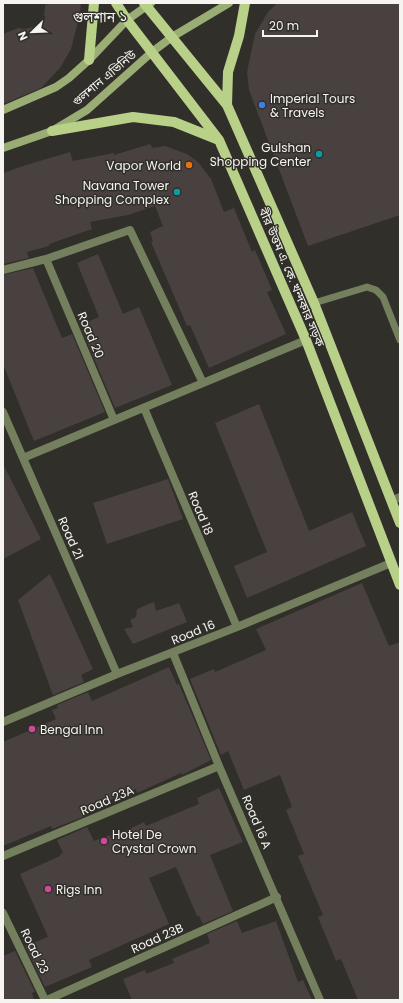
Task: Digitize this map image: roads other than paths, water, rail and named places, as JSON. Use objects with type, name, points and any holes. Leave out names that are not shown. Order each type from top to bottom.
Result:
[{"type":"main road","points":[[89,60],[94,3]]},
{"type":"main road","name":"বীর উত্তম এ. কে. খন্দকার সড়ক","points":[[116,3],[127,20],[219,140],[306,340],[400,585]]},
{"type":"main road","name":"গুলশান এভিনিউ","points":[[3,148],[52,131],[87,110],[152,52],[172,37],[229,3]]},
{"type":"main road","points":[[227,105],[228,72],[239,36],[246,3]]},
{"type":"main road","name":"গুলশান এভিনিউ","points":[[3,110],[56,87],[69,78],[89,60],[127,20],[147,4]]},
{"type":"main road","name":"বীর উত্তম এ. কে. খন্দকার সড়ক","points":[[147,4],[227,105],[314,303],[395,499],[400,523]]},
{"type":"main road","points":[[52,131],[133,117],[174,122],[219,140]]},
{"type":"street","points":[[3,270],[46,259],[130,230],[203,384]]},
{"type":"street","name":"Road 20","points":[[46,259],[114,420]]},
{"type":"street","points":[[22,458],[306,340]]},
{"type":"street","name":"Road 18","points":[[144,408],[237,627]]},
{"type":"street","name":"Road 21","points":[[3,414],[117,674]]},
{"type":"street","name":"Road 16","points":[[3,722],[391,563]]},
{"type":"street","name":"Road 16 A","points":[[173,653],[320,1000]]},
{"type":"street","name":"Road 23A","points":[[3,856],[220,766]]},
{"type":"street","name":"Road 23B","points":[[46,1000],[277,897]]},
{"type":"street","name":"Road 23","points":[[3,913],[46,1000]]},
{"type":"lane","points":[[314,303],[367,286],[376,290],[382,297],[400,340]]},
{"type":"place","name":"Imperial Tours & Travels","points":[[262,105]]},
{"type":"place","name":"Gulshan Shopping Center","points":[[319,154]]},
{"type":"place","name":"Vapor World","points":[[189,165]]},
{"type":"place","name":"Navana Tower Shopping Complex","points":[[177,192]]},
{"type":"place","name":"Bengal Inn","points":[[32,729]]},
{"type":"place","name":"Hotel De Crystal Crown","points":[[104,841]]},
{"type":"place","name":"Rigs Inn","points":[[48,889]]},
{"type":"district","name":"গুলশান ১","points":[[100,17]]}]
